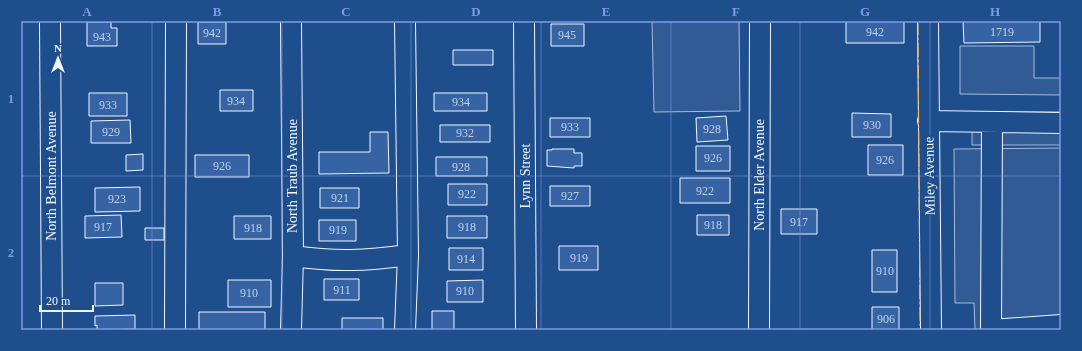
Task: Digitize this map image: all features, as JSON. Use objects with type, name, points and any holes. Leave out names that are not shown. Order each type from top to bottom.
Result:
[{"type":"street","name":"North Belmont Avenue","points":[[50,21],[52,330]]},
{"type":"street","points":[[175,330],[176,21]]},
{"type":"street","name":"North Traub Avenue","points":[[291,21],[293,256],[291,330]]},
{"type":"street","points":[[405,21],[408,255],[405,330]]},
{"type":"street","name":"Lynn Street","points":[[524,21],[526,330]]},
{"type":"street","name":"North Elder Avenue","points":[[759,330],[760,21]]},
{"type":"street","name":"Miley Avenue","points":[[928,21],[931,330]]},
{"type":"street","points":[[928,121],[1061,123]]},
{"type":"street","points":[[992,122],[991,330],[1061,325]]},
{"type":"street","points":[[293,256],[327,261],[365,261],[408,255]]},
{"type":"shaded area","points":[[652,21],[739,21],[740,111],[654,112]]},
{"type":"shaded area","points":[[960,46],[1034,46],[1034,78],[1061,78],[1061,95],[960,94]]},
{"type":"shaded area","points":[[972,112],[1061,112],[1061,145],[972,145]]},
{"type":"shaded area","points":[[1061,148],[1061,330],[975,330],[974,303],[955,303],[954,149]]},
{"type":"building","points":[[846,21],[904,21],[904,43],[846,43]]},
{"type":"building","points":[[963,21],[1040,21],[1040,42],[964,43]]},
{"type":"building","points":[[87,22],[111,22],[111,28],[117,28],[117,46],[87,46]]},
{"type":"building","points":[[198,22],[226,22],[226,44],[198,44]]},
{"type":"building","points":[[551,24],[584,24],[584,46],[551,46]]},
{"type":"building","points":[[453,50],[493,50],[493,65],[453,65]]},
{"type":"building","points":[[220,90],[253,90],[253,111],[220,111]]},
{"type":"building","points":[[89,93],[127,93],[127,116],[89,116]]},
{"type":"building","points":[[434,93],[487,93],[487,111],[434,111]]},
{"type":"building","points":[[852,113],[891,114],[891,137],[852,137]]},
{"type":"building","points":[[726,116],[728,140],[697,142],[696,118]]},
{"type":"building","points":[[550,118],[590,118],[590,137],[550,137]]},
{"type":"building","points":[[130,120],[131,143],[91,143],[91,121]]},
{"type":"building","points":[[440,125],[490,125],[490,142],[440,142]]},
{"type":"building","points":[[370,132],[388,132],[389,173],[319,174],[319,152],[370,152]]},
{"type":"building","points":[[868,145],[903,145],[903,175],[868,175]]},
{"type":"building","points":[[696,146],[730,146],[730,171],[696,171]]},
{"type":"building","points":[[574,149],[574,153],[582,153],[582,166],[574,166],[574,168],[547,166],[547,150]]},
{"type":"building","points":[[143,154],[143,170],[126,171],[126,155]]},
{"type":"building","points":[[195,155],[249,155],[249,177],[195,177]]},
{"type":"building","points":[[436,157],[487,157],[487,176],[436,176]]},
{"type":"building","points":[[680,178],[730,178],[730,203],[680,203]]},
{"type":"building","points":[[448,184],[487,184],[487,205],[448,205]]},
{"type":"building","points":[[550,186],[590,186],[590,206],[550,206]]},
{"type":"building","points":[[140,187],[140,211],[95,212],[95,188]]},
{"type":"building","points":[[320,188],[359,188],[359,208],[320,208]]},
{"type":"building","points":[[781,209],[817,209],[817,234],[781,234]]},
{"type":"building","points":[[121,215],[122,237],[85,238],[85,216]]},
{"type":"building","points":[[697,215],[729,215],[729,235],[697,235]]},
{"type":"building","points":[[234,216],[271,216],[271,239],[234,239]]},
{"type":"building","points":[[447,216],[487,216],[487,238],[447,238]]},
{"type":"building","points":[[319,220],[356,220],[356,241],[319,241]]},
{"type":"building","points":[[145,228],[164,228],[164,240],[145,240]]},
{"type":"building","points":[[559,246],[598,246],[598,270],[559,270]]},
{"type":"building","points":[[449,248],[483,248],[483,270],[449,270]]},
{"type":"building","points":[[872,250],[897,250],[897,292],[872,292]]},
{"type":"building","points":[[324,279],[359,279],[359,300],[324,300]]},
{"type":"building","points":[[228,280],[271,280],[271,307],[228,307]]},
{"type":"building","points":[[483,280],[483,302],[447,302],[447,281]]},
{"type":"building","points":[[95,283],[123,283],[123,305],[95,306]]},
{"type":"building","points":[[872,307],[899,307],[899,330],[872,330]]},
{"type":"building","points":[[432,311],[454,311],[454,330],[432,330]]},
{"type":"building","points":[[199,312],[265,312],[265,330],[199,330]]},
{"type":"building","points":[[135,315],[135,329],[97,330],[97,325],[95,326],[95,316]]},
{"type":"building","points":[[342,318],[383,318],[383,330],[342,330]]},
{"type":"power","points":[[918,21],[920,330]]}]
